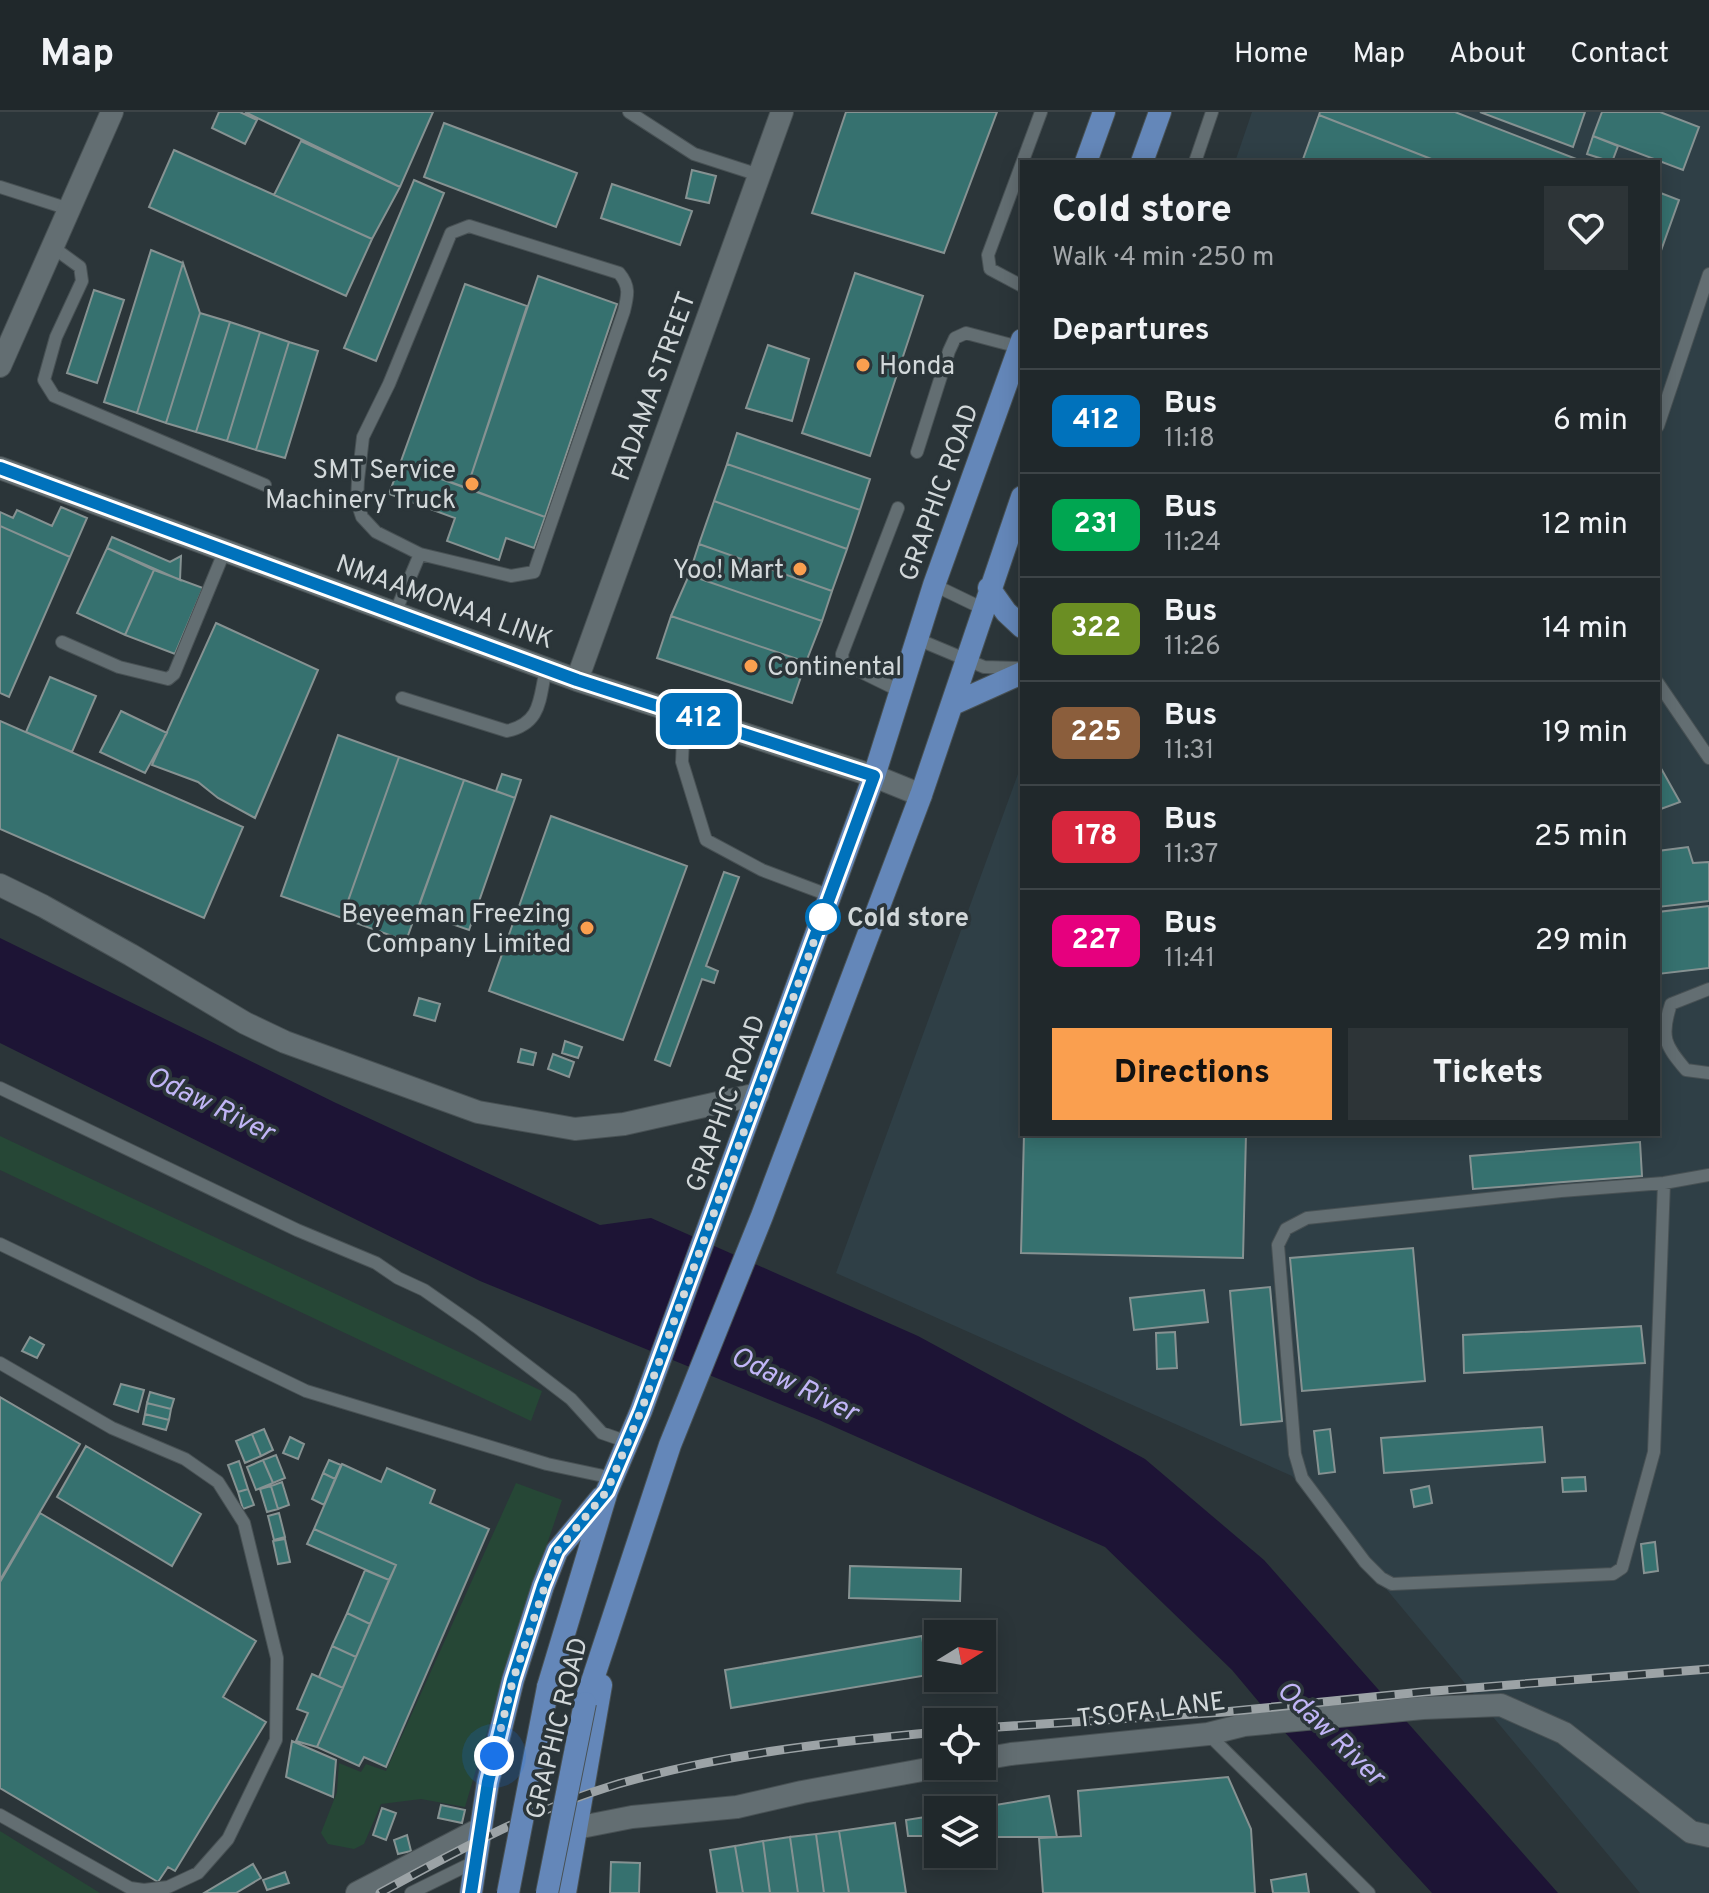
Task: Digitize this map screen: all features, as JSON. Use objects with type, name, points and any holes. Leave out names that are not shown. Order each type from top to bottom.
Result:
[{"type":"main road","points":[[1087,160],[1104,112]]},
{"type":"main road","points":[[1143,160],[1160,112]]},
{"type":"main road","name":"GRAPHIC ROAD","points":[[508,1893],[548,1687],[610,1484],[641,1411],[831,896],[874,776],[934,585],[1020,347]]},
{"type":"main road","name":"GRAPHIC ROAD","points":[[547,1893],[585,1703],[628,1567],[670,1445],[762,1216],[921,795],[1020,503]]},
{"type":"main road","points":[[986,598],[1020,626]]},
{"type":"main road","points":[[953,704],[1020,671]]},
{"type":"main road","points":[[471,1893],[488,1782],[513,1680],[543,1586],[557,1551],[610,1484]]},
{"type":"main road","points":[[565,1893],[603,1670],[628,1567]]},
{"type":"street","points":[[0,366],[112,112]]},
{"type":"street","name":"FADAMA STREET","points":[[577,680],[782,112]]},
{"type":"street","name":"NMAAMONAA LINK","points":[[0,468],[546,669],[874,776],[921,795]]},
{"type":"street","points":[[0,885],[94,934],[245,1023],[285,1042],[478,1112],[575,1129],[624,1124],[758,1094]]},
{"type":"street","name":"TSOFA LANE","points":[[996,1757],[1208,1734],[1244,1725],[1423,1708],[1501,1705],[1564,1733],[1691,1832],[1709,1836]]},
{"type":"street","points":[[576,1828],[632,1817],[737,1807],[924,1770]]},
{"type":"street","points":[[357,1893],[480,1829]]},
{"type":"lane","points":[[629,112],[694,154],[759,175]]},
{"type":"lane","points":[[1023,160],[1041,112]]},
{"type":"lane","points":[[1196,160],[1212,112]]},
{"type":"lane","points":[[1020,169],[988,255],[990,269],[1020,285]]},
{"type":"lane","points":[[0,187],[69,209]]},
{"type":"lane","points":[[469,226],[619,273],[627,282],[628,296],[624,311],[534,572],[511,576],[420,554],[376,532],[362,517],[357,502],[358,480],[363,437],[389,384],[451,233],[469,226]]},
{"type":"lane","points":[[54,248],[80,267],[82,281],[56,337],[44,380],[54,396],[265,485]]},
{"type":"lane","points":[[1660,420],[1709,274]]},
{"type":"lane","points":[[917,452],[955,338],[966,333],[1020,344]]},
{"type":"lane","points":[[898,508],[842,654],[843,663],[900,691]]},
{"type":"lane","points":[[62,642],[119,667],[168,679],[174,674],[225,550]]},
{"type":"lane","points":[[395,613],[420,554]]},
{"type":"lane","points":[[934,585],[986,598]]},
{"type":"lane","points":[[917,639],[994,669],[1020,670]]},
{"type":"lane","points":[[402,698],[507,731],[523,728],[535,716],[546,669]]},
{"type":"lane","points":[[1660,686],[1709,758]]},
{"type":"lane","points":[[684,714],[682,762],[706,840],[762,870],[831,896]]},
{"type":"lane","points":[[1709,989],[1671,1004],[1665,1022],[1666,1046],[1686,1070],[1709,1073]]},
{"type":"lane","points":[[0,1088],[297,1230],[376,1263],[424,1290],[571,1399],[602,1433],[628,1442]]},
{"type":"lane","points":[[1664,1183],[1654,1452],[1622,1568],[1613,1574],[1392,1584],[1381,1578],[1365,1562],[1302,1478],[1295,1454],[1278,1245],[1286,1229],[1307,1218],[1664,1183],[1709,1175]]},
{"type":"lane","points":[[0,1244],[306,1391],[610,1484]]},
{"type":"lane","points":[[0,1363],[112,1428],[185,1459],[218,1482],[244,1523],[277,1658],[277,1710],[276,1740],[228,1839],[198,1873],[168,1887],[130,1888],[0,1815]]},
{"type":"lane","points":[[1208,1734],[1369,1893]]},
{"type":"lane","points":[[411,1893],[476,1861]]},
{"type":"shaded area","points":[[1252,112],[1709,112],[1709,1893],[1640,1893],[1292,1476],[836,1273],[1020,768],[1020,1136],[1660,1136],[1660,160],[1236,160]]},
{"type":"green space","points":[[0,1136],[542,1391],[531,1421],[0,1170]]},
{"type":"green space","points":[[516,1483],[562,1500],[513,1644],[465,1807],[421,1799],[381,1804],[364,1844],[354,1849],[328,1844],[321,1833],[337,1792],[339,1763],[361,1772],[366,1764],[386,1771]]},
{"type":"green space","points":[[0,1831],[100,1893],[0,1893]]},
{"type":"water","name":"Odaw River","points":[[0,938],[336,1103],[600,1225],[651,1218],[918,1336],[1145,1459],[1264,1560],[1558,1893],[1432,1893],[1279,1726],[1232,1670],[1105,1547],[819,1420],[480,1281],[0,1043]]},
{"type":"building","points":[[219,112],[240,112],[257,120],[245,144],[212,128]]},
{"type":"building","points":[[245,112],[433,112],[400,187]]},
{"type":"building","points":[[846,112],[997,112],[944,253],[812,213]]},
{"type":"building","points":[[1320,112],[1455,112],[1579,160],[1434,160],[1319,115]]},
{"type":"building","points":[[1480,112],[1585,112],[1573,147]]},
{"type":"building","points":[[1602,112],[1660,112],[1699,127],[1683,170],[1593,136]]},
{"type":"building","points":[[1319,115],[1434,160],[1303,160]]},
{"type":"building","points":[[444,123],[577,173],[556,227],[424,177]]},
{"type":"building","points":[[1593,136],[1618,146],[1613,160],[1587,154]]},
{"type":"building","points":[[301,141],[400,187],[372,239],[274,195]]},
{"type":"building","points":[[174,150],[372,239],[346,296],[149,207]]},
{"type":"building","points":[[692,170],[716,176],[709,203],[686,198]]},
{"type":"building","points":[[414,180],[444,193],[376,361],[344,348]]},
{"type":"building","points":[[612,184],[692,211],[680,245],[601,218]]},
{"type":"building","points":[[1660,193],[1679,200],[1660,253]]},
{"type":"building","points":[[151,250],[183,263],[137,413],[104,402]]},
{"type":"building","points":[[183,263],[200,313],[166,423],[137,413]]},
{"type":"building","name":"Honda","points":[[855,273],[923,296],[870,456],[802,433]]},
{"type":"building","points":[[538,276],[617,304],[545,517],[467,488]]},
{"type":"building","points":[[465,284],[527,306],[467,488],[400,464]]},
{"type":"building","points":[[94,290],[124,300],[97,383],[67,373]]},
{"type":"building","points":[[200,313],[230,322],[196,432],[166,423]]},
{"type":"building","points":[[230,322],[260,332],[227,441],[196,432]]},
{"type":"building","points":[[260,332],[289,342],[256,450],[227,441]]},
{"type":"building","points":[[289,342],[318,351],[285,458],[256,450]]},
{"type":"building","points":[[768,345],[809,359],[792,421],[746,408]]},
{"type":"building","points":[[737,433],[870,479],[860,510],[727,464]]},
{"type":"building","points":[[400,464],[545,517],[534,548],[506,538],[499,560],[447,541],[455,518],[389,494]]},
{"type":"building","points":[[727,464],[860,510],[847,549],[714,501]]},
{"type":"building","points":[[714,501],[847,549],[832,591],[699,544]]},
{"type":"building","points":[[61,507],[87,518],[70,557],[0,526],[0,512],[13,518],[17,510],[52,526]]},
{"type":"building","points":[[0,526],[70,557],[9,697],[0,693]]},
{"type":"building","points":[[112,537],[170,562],[181,556],[180,580],[107,548]]},
{"type":"building","points":[[699,544],[832,591],[822,621],[689,575]]},
{"type":"building","points":[[107,548],[154,570],[125,635],[77,613]]},
{"type":"building","points":[[154,570],[203,588],[175,654],[125,635]]},
{"type":"building","points":[[689,575],[822,621],[806,662],[671,616]]},
{"type":"building","points":[[671,616],[806,662],[792,703],[657,658]]},
{"type":"building","points":[[216,623],[318,670],[255,818],[218,798],[198,782],[152,765]]},
{"type":"building","points":[[50,677],[96,696],[72,752],[26,732]]},
{"type":"building","points":[[121,711],[167,733],[145,773],[100,752]]},
{"type":"building","points":[[0,721],[243,827],[204,918],[0,829]]},
{"type":"building","points":[[338,735],[399,757],[342,918],[281,896]]},
{"type":"building","points":[[399,757],[464,780],[406,941],[342,918]]},
{"type":"building","points":[[1662,770],[1680,802],[1660,809]]},
{"type":"building","points":[[502,774],[521,780],[515,798],[496,791]]},
{"type":"building","points":[[464,780],[515,798],[469,930],[417,912]]},
{"type":"building","name":"Beyeeman Freezing Company Limited","points":[[551,816],[687,866],[623,1040],[489,991]]},
{"type":"building","points":[[1688,847],[1693,863],[1709,862],[1709,901],[1660,907],[1660,851]]},
{"type":"building","points":[[724,872],[739,877],[706,966],[718,971],[714,983],[702,979],[670,1066],[655,1060]]},
{"type":"building","points":[[1709,906],[1709,968],[1660,974],[1660,912]]},
{"type":"building","points":[[419,998],[440,1004],[435,1021],[414,1015]]},
{"type":"building","points":[[565,1041],[582,1047],[578,1058],[562,1053]]},
{"type":"building","points":[[521,1049],[536,1053],[533,1065],[518,1062]]},
{"type":"building","points":[[553,1054],[574,1062],[569,1077],[548,1069]]},
{"type":"building","points":[[1024,1136],[1246,1136],[1243,1258],[1021,1253]]},
{"type":"building","points":[[1640,1142],[1642,1176],[1473,1189],[1470,1156]]},
{"type":"building","points":[[1413,1248],[1425,1381],[1302,1391],[1290,1258]]},
{"type":"building","points":[[1270,1287],[1282,1421],[1241,1425],[1230,1291]]},
{"type":"building","points":[[1204,1290],[1208,1322],[1134,1330],[1130,1298]]},
{"type":"building","points":[[1641,1326],[1645,1363],[1464,1373],[1463,1335]]},
{"type":"building","points":[[1175,1332],[1177,1368],[1157,1369],[1156,1333]]},
{"type":"building","points":[[30,1337],[44,1345],[37,1358],[22,1351]]},
{"type":"building","points":[[121,1384],[144,1390],[138,1412],[114,1404]]},
{"type":"building","points":[[150,1392],[174,1399],[171,1409],[147,1403]]},
{"type":"building","points":[[0,1397],[80,1444],[0,1580]]},
{"type":"building","points":[[147,1403],[171,1409],[169,1420],[145,1414]]},
{"type":"building","points":[[145,1414],[169,1420],[166,1430],[143,1424]]},
{"type":"building","points":[[1542,1427],[1545,1462],[1384,1473],[1381,1438]]},
{"type":"building","points":[[264,1429],[273,1450],[261,1456],[252,1434]]},
{"type":"building","points":[[1330,1429],[1335,1472],[1319,1474],[1314,1431]]},
{"type":"building","points":[[252,1434],[261,1456],[245,1463],[236,1441]]},
{"type":"building","points":[[290,1437],[304,1444],[298,1459],[283,1453]]},
{"type":"building","points":[[86,1446],[201,1514],[172,1566],[57,1497]]},
{"type":"building","points":[[276,1455],[285,1478],[273,1483],[263,1460]]},
{"type":"building","points":[[263,1460],[273,1483],[256,1490],[247,1467]]},
{"type":"building","points":[[329,1460],[341,1465],[335,1479],[323,1473]]},
{"type":"building","points":[[239,1461],[248,1489],[238,1492],[228,1465]]},
{"type":"building","points":[[342,1464],[381,1482],[387,1468],[435,1490],[430,1503],[489,1529],[386,1767],[364,1757],[359,1766],[317,1747],[396,1565],[314,1529]]},
{"type":"building","points":[[323,1473],[335,1479],[324,1505],[312,1499]]},
{"type":"building","points":[[1585,1477],[1586,1491],[1563,1492],[1562,1478]]},
{"type":"building","points":[[282,1482],[289,1505],[278,1509],[271,1486]]},
{"type":"building","points":[[271,1486],[278,1509],[267,1512],[260,1489]]},
{"type":"building","points":[[1429,1486],[1432,1503],[1414,1507],[1411,1490]]},
{"type":"building","points":[[248,1489],[254,1505],[243,1509],[238,1492]]},
{"type":"building","points":[[40,1513],[256,1641],[223,1697],[266,1722],[175,1871],[168,1867],[158,1882],[0,1788],[0,1582]]},
{"type":"building","points":[[279,1513],[285,1537],[274,1540],[268,1516]]},
{"type":"building","points":[[314,1529],[396,1565],[389,1580],[307,1544]]},
{"type":"building","points":[[285,1539],[290,1562],[278,1564],[273,1541]]},
{"type":"building","points":[[1655,1542],[1658,1571],[1644,1573],[1641,1544]]},
{"type":"building","points":[[850,1566],[961,1569],[960,1601],[849,1598]]},
{"type":"building","points":[[365,1570],[389,1580],[370,1624],[347,1613]]},
{"type":"building","points":[[347,1613],[370,1624],[356,1657],[332,1646]]},
{"type":"building","points":[[922,1636],[924,1649],[924,1676],[731,1708],[725,1670]]},
{"type":"building","points":[[332,1646],[356,1657],[343,1688],[319,1677]]},
{"type":"building","points":[[312,1674],[343,1688],[317,1747],[296,1741],[308,1713],[297,1709]]},
{"type":"building","points":[[292,1741],[336,1760],[333,1797],[286,1777]]},
{"type":"building","points":[[1228,1777],[1251,1829],[1255,1893],[1043,1893],[1039,1838],[1081,1836],[1078,1791]]},
{"type":"building","points":[[1049,1796],[1057,1837],[996,1837],[996,1805]]},
{"type":"building","points":[[441,1805],[465,1810],[462,1823],[438,1818]]},
{"type":"building","points":[[382,1808],[396,1813],[386,1840],[373,1835]]},
{"type":"building","points":[[924,1817],[924,1836],[908,1836],[906,1820]]},
{"type":"building","points":[[895,1823],[906,1893],[849,1893],[839,1831]]},
{"type":"building","points":[[839,1831],[849,1893],[824,1893],[816,1834]]},
{"type":"building","points":[[816,1834],[824,1893],[798,1893],[790,1837]]},
{"type":"building","points":[[407,1835],[411,1851],[398,1854],[394,1840]]},
{"type":"building","points":[[790,1837],[798,1893],[770,1893],[763,1841]]},
{"type":"building","points":[[763,1841],[770,1893],[743,1893],[735,1846]]},
{"type":"building","points":[[735,1846],[743,1893],[717,1893],[710,1850]]},
{"type":"building","points":[[611,1862],[640,1863],[639,1893],[610,1893]]},
{"type":"building","points":[[253,1864],[261,1878],[236,1893],[204,1893]]},
{"type":"building","points":[[285,1872],[289,1883],[267,1890],[263,1880]]},
{"type":"building","points":[[1306,1874],[1309,1893],[1273,1893],[1271,1880]]},
{"type":"railway","points":[[996,1727],[1224,1712],[1422,1692],[1709,1669]]},
{"type":"railway","points":[[380,1893],[526,1818],[618,1784],[737,1757],[924,1734]]},
{"type":"bus line","name":"412","points":[[0,468],[577,680],[874,776],[641,1411],[607,1491],[557,1551],[543,1586],[513,1680],[488,1782],[471,1893]]},
{"type":"place","name":"Honda","points":[[863,365]]},
{"type":"place","name":"SMT Service Machinery Truck","points":[[472,484]]},
{"type":"place","name":"Yoo! Mart","points":[[800,569]]},
{"type":"place","name":"Continental","points":[[751,666]]},
{"type":"place","name":"Cold store","points":[[823,917]]},
{"type":"place","name":"Beyeeman Freezing Company Limited","points":[[587,928]]},
{"type":"route","points":[[494,1756],[513,1680],[543,1586],[557,1551],[607,1491],[641,1411],[823,917]]}]
